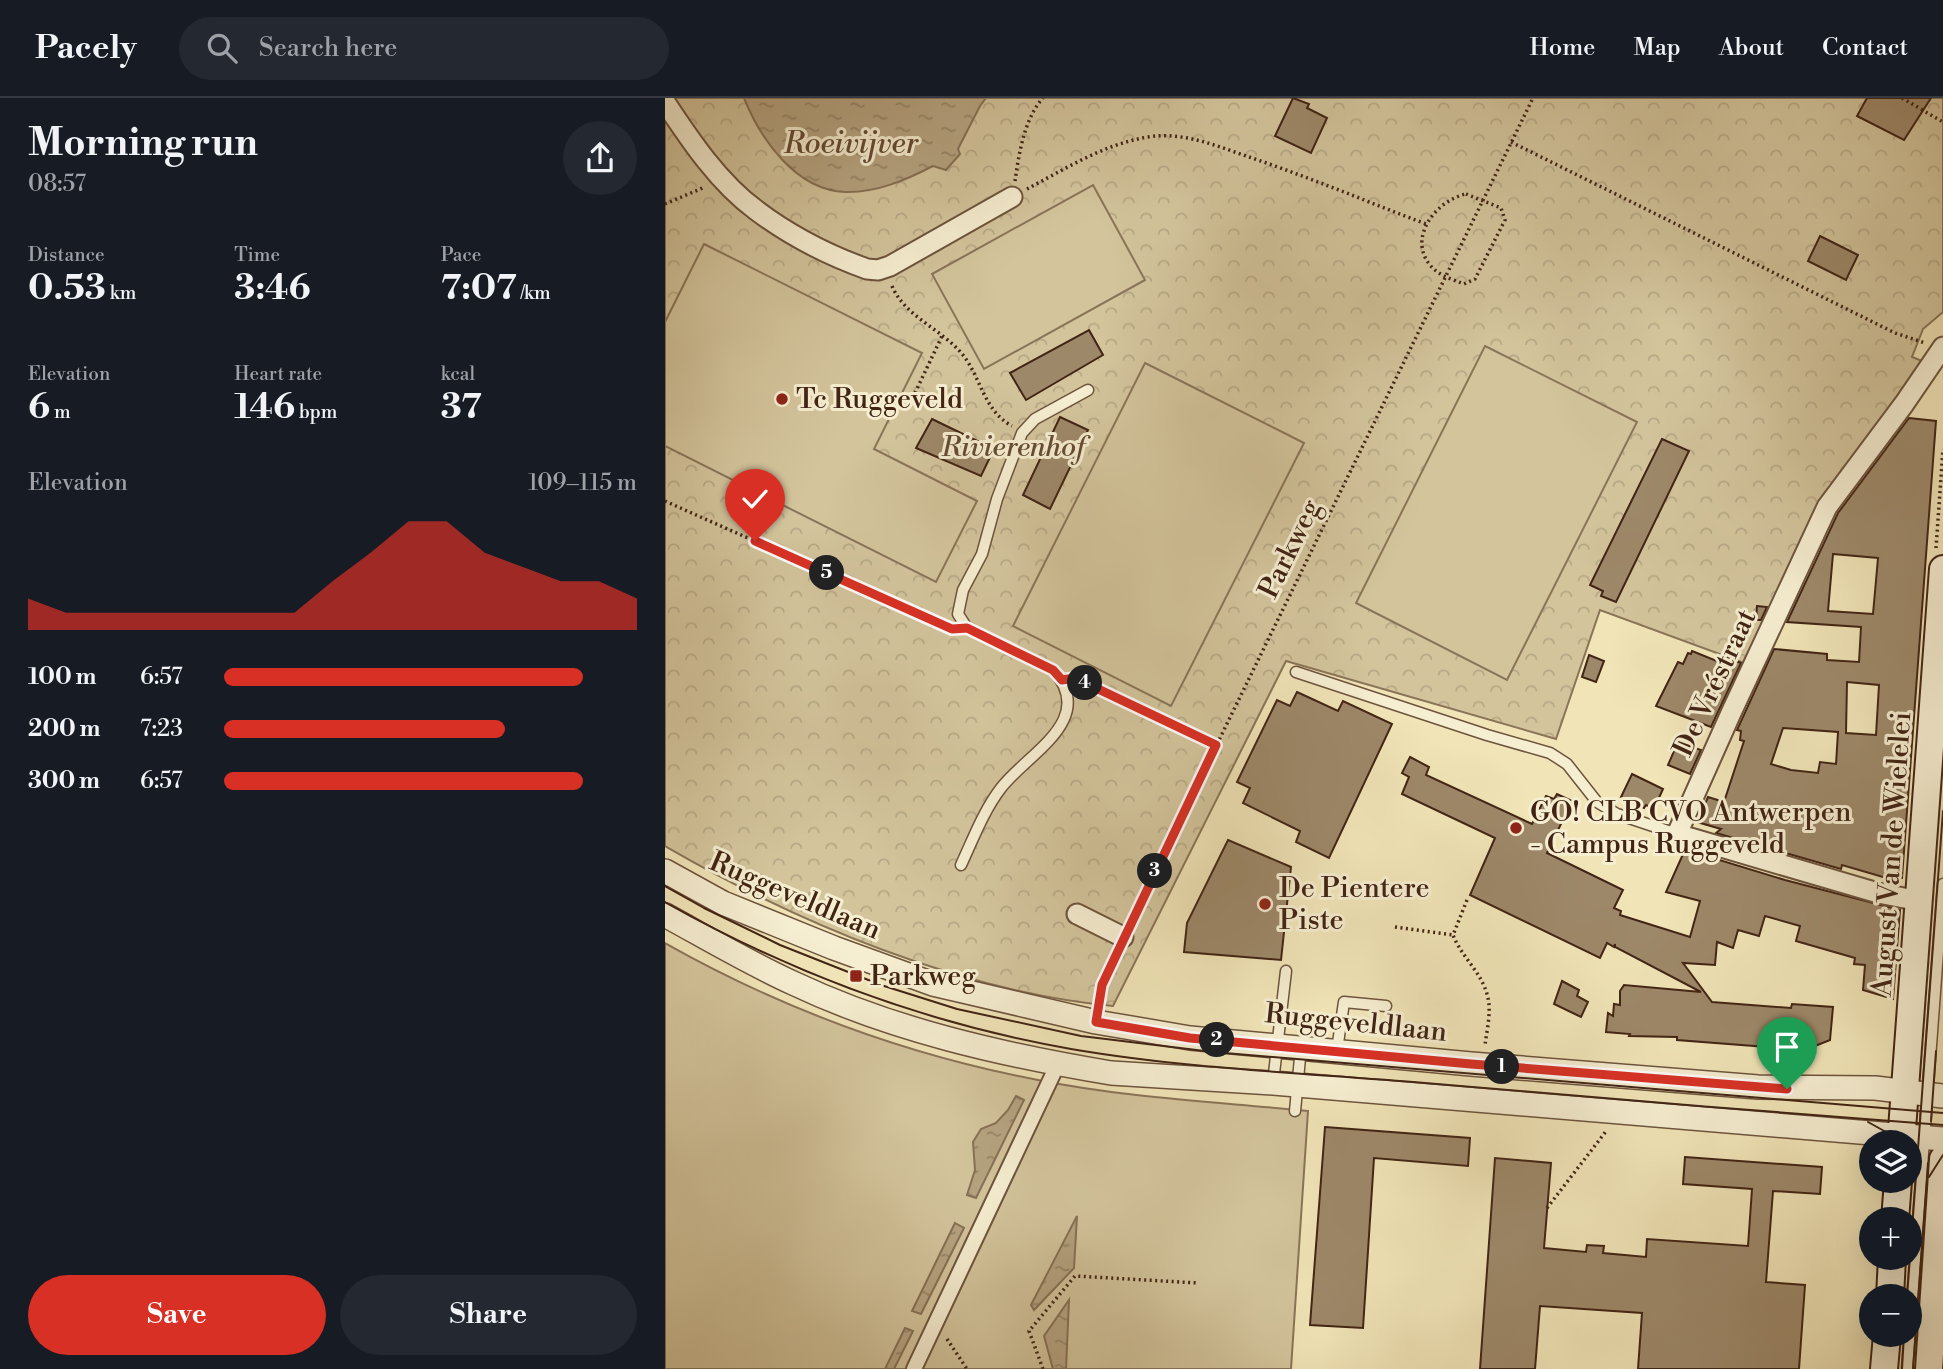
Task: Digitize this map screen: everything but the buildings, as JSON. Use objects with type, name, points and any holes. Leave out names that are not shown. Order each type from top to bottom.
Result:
[{"type":"main road","name":"August Van de Wielelei","points":[[1919,1130],[1925,1094],[1920,901],[1943,569]]},
{"type":"main road","points":[[1929,1369],[1943,1159]]},
{"type":"main road","points":[[1884,1369],[1886,1347]]},
{"type":"street","points":[[665,102],[720,175],[754,209],[805,240],[867,269],[890,267],[1012,197]]},
{"type":"street","name":"De Vréstraat","points":[[1678,834],[1826,507],[1904,404],[1937,346]]},
{"type":"street","points":[[1678,834],[1878,893],[1920,901]]},
{"type":"street","name":"Ruggeveldlaan","points":[[665,871],[723,903],[933,984],[1096,1022],[1190,1038],[1290,1045],[1471,1064],[1758,1087],[1875,1088],[1925,1094]]},
{"type":"street","points":[[1077,914],[1123,937]]},
{"type":"street","points":[[665,915],[793,983],[867,1013],[933,1034],[1021,1056],[1111,1073],[1273,1083],[1859,1134]]},
{"type":"street","points":[[913,1369],[1054,1072]]},
{"type":"lane","points":[[961,865],[983,818],[1003,786],[1038,753],[1062,723],[1069,696],[1062,680],[1053,670],[967,628],[958,614],[963,590],[982,554],[997,499],[1022,432],[1035,419],[1088,390]]},
{"type":"lane","points":[[1296,672],[1550,753],[1567,764],[1597,802],[1617,814],[1678,834]]},
{"type":"lane","name":"August Van de Wielelei","points":[[1925,1094],[1943,884]]},
{"type":"lane","points":[[1286,971],[1290,1045],[1297,1085],[1295,1111]]},
{"type":"lane","points":[[1336,1050],[1343,1002],[1386,1006]]},
{"type":"lane","points":[[1273,1083],[1290,1045]]},
{"type":"lane","name":"August Van de Wielelei","points":[[1907,1369],[1915,1193]]},
{"type":"path","points":[[1012,197],[1025,133],[1037,105],[1044,98]]},
{"type":"path","name":"Parkweg","points":[[1096,1022],[1102,985],[1123,937],[1533,98]]},
{"type":"path","points":[[1902,98],[1943,122]]},
{"type":"path","points":[[1012,197],[1116,145],[1150,137],[1177,137],[1204,142],[1291,171],[1426,224]]},
{"type":"path","points":[[1511,142],[1895,333],[1920,343],[1937,346]]},
{"type":"path","points":[[666,205],[710,184],[720,175]]},
{"type":"path","points":[[1466,194],[1501,208],[1505,220],[1475,279],[1464,284],[1445,277],[1429,265],[1423,246],[1426,224],[1442,205],[1454,197],[1466,194]]},
{"type":"path","points":[[890,267],[893,288],[898,298],[964,357],[989,405],[1002,421],[1022,432]]},
{"type":"path","points":[[915,393],[942,336]]},
{"type":"path","points":[[665,501],[952,629],[967,628]]},
{"type":"path","points":[[1062,680],[1075,678],[1216,745]]},
{"type":"path","points":[[1468,900],[1453,935],[1484,985],[1488,997],[1485,1048]]},
{"type":"path","points":[[1395,927],[1453,935]]},
{"type":"path","points":[[1548,1208],[1611,1126]]},
{"type":"path","points":[[1043,1369],[1029,1331],[1075,1276],[1198,1283]]},
{"type":"path","points":[[936,1322],[967,1369]]},
{"type":"green space","name":"Rivierenhof","points":[[665,98],[1943,98],[1943,312],[1923,329],[1912,357],[1922,361],[1848,466],[1823,495],[1744,663],[1600,610],[1556,739],[1286,661],[1113,1006],[1055,998],[997,986],[881,949],[769,901],[665,846]]},
{"type":"green space","points":[[1093,185],[1145,280],[984,369],[932,274]]},
{"type":"green space","name":"Tc Ruggeveld","points":[[704,244],[922,353],[874,449],[977,501],[936,582],[665,446],[665,322]]},
{"type":"green space","points":[[1485,346],[1637,422],[1507,680],[1356,603]]},
{"type":"green space","points":[[1145,363],[1304,443],[1171,706],[1013,626]]},
{"type":"green space","points":[[665,943],[754,989],[800,1009],[893,1043],[989,1070],[1105,1091],[1308,1111],[1291,1369],[665,1369]]},
{"type":"water","name":"Roeivijver","points":[[744,98],[986,98],[958,149],[960,154],[946,170],[933,166],[891,185],[845,192],[827,189],[811,182],[783,160],[760,130]]},
{"type":"water","points":[[1016,1096],[1024,1100],[976,1198],[967,1195],[975,1170],[973,1142],[981,1129],[996,1123]]},
{"type":"water","points":[[1077,1216],[1074,1268],[1034,1310],[1031,1305]]},
{"type":"water","points":[[955,1223],[964,1228],[921,1314],[912,1311]]},
{"type":"water","points":[[1069,1300],[1066,1369],[1053,1369],[1044,1336]]},
{"type":"water","points":[[905,1328],[913,1331],[894,1369],[885,1369]]},
{"type":"tram line","points":[[1908,1284],[1943,811]]},
{"type":"tram line","points":[[665,886],[780,945],[881,985],[957,1009],[1081,1036],[1213,1052],[1943,1113]]},
{"type":"tram line","points":[[665,902],[762,951],[862,993],[965,1025],[1071,1049],[1203,1066],[1943,1125]]},
{"type":"tram line","points":[[1931,1121],[1936,1051]]},
{"type":"tram line","points":[[1868,1122],[1882,1130]]},
{"type":"tram line","points":[[1929,1177],[1943,1155]]},
{"type":"tram line","points":[[1913,1369],[1928,1163]]},
{"type":"tram line","points":[[1902,1369],[1903,1347]]},
{"type":"place","name":"Tc Ruggeveld","points":[[782,399]]},
{"type":"place","name":"GO! CLB CVO Antwerpen - Campus Ruggeveld","points":[[1516,828]]},
{"type":"place","name":"De Pientere Piste","points":[[1265,904]]},
{"type":"place","name":"Parkweg","points":[[856,976]]},
{"type":"route","points":[[755,541],[952,629],[967,628],[1053,670],[1062,680],[1075,678],[1216,745],[1102,985],[1096,1022],[1190,1038],[1787,1089]]}]
